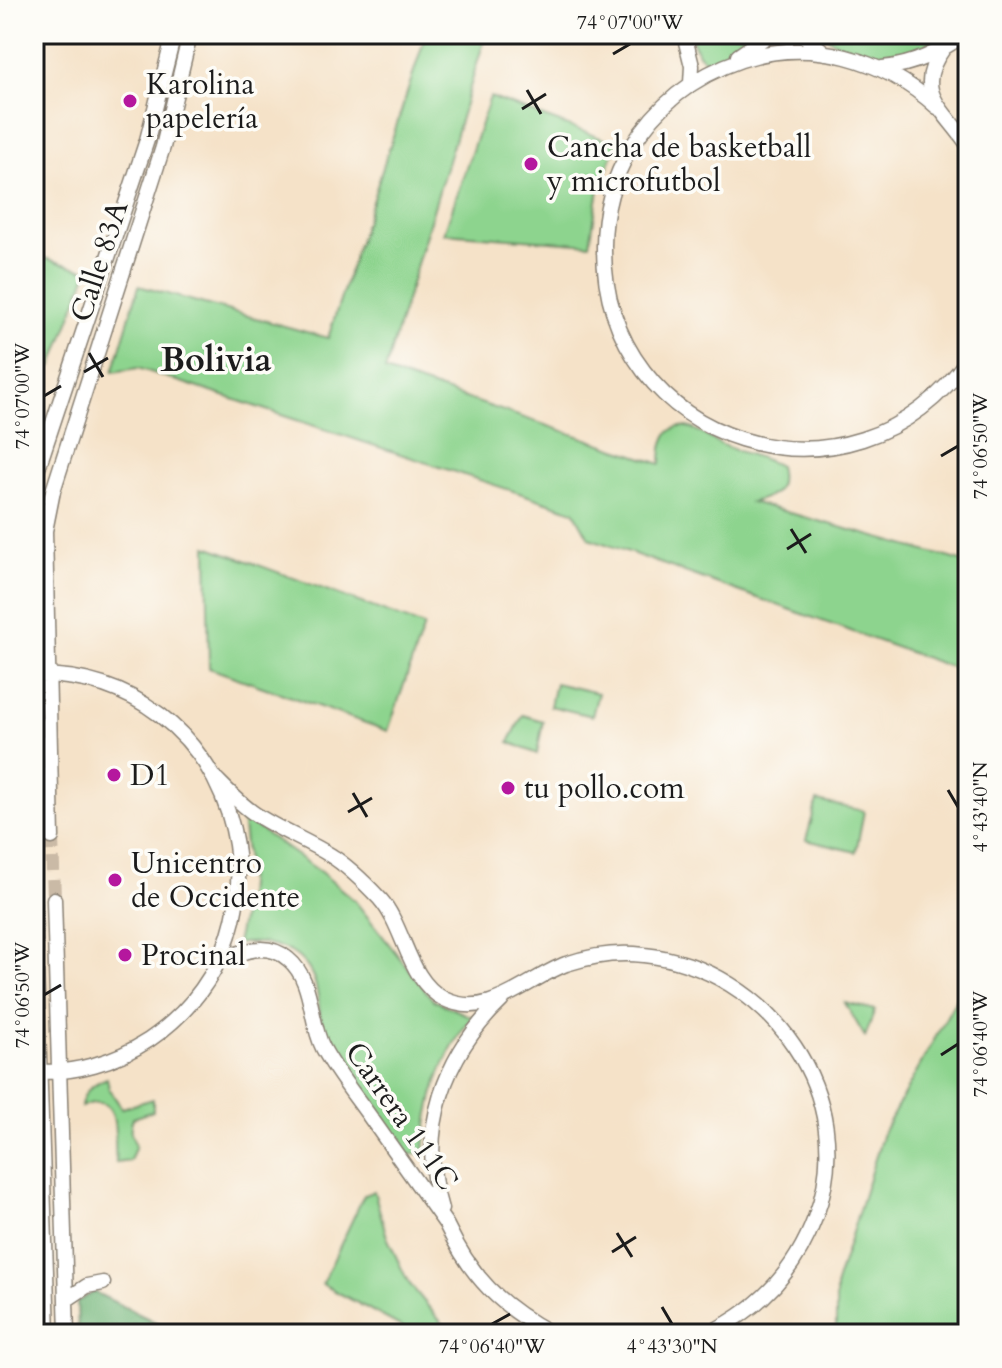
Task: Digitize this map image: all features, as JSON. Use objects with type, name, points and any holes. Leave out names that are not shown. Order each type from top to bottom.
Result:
[{"type":"street","name":"Calle 83A","points":[[34,480],[147,140],[174,34]]},
{"type":"street","name":"Calle 83A","points":[[34,835],[52,836],[42,750],[40,675],[45,531],[53,491],[163,147],[190,34]]},
{"type":"street","points":[[684,34],[692,66],[691,83]]},
{"type":"street","points":[[770,34],[722,67],[691,83],[661,109],[628,153],[611,193],[604,227],[604,268],[616,317],[638,363],[673,401],[695,418],[743,441],[803,450],[853,443],[900,424],[940,393],[968,359]]},
{"type":"street","points":[[780,34],[783,52]]},
{"type":"street","points":[[802,34],[825,53]]},
{"type":"street","points":[[882,68],[913,63],[965,34]]},
{"type":"street","points":[[937,107],[929,77],[933,62],[943,49]]},
{"type":"street","points":[[722,67],[752,57],[783,52],[825,53],[857,59],[902,78],[937,107],[968,145]]},
{"type":"street","points":[[166,71],[182,76]]},
{"type":"street","points":[[40,675],[81,679],[113,689],[144,704],[172,725],[215,778],[253,813],[333,857],[360,879],[392,915],[415,967],[441,997],[461,1005],[480,1005],[505,997]]},
{"type":"street","points":[[37,1072],[99,1064],[137,1048],[180,1015],[198,995],[220,961],[234,917],[239,870],[233,823],[215,778]]},
{"type":"street","points":[[48,1334],[39,1208],[34,902],[54,900],[67,1334]]},
{"type":"street","name":"Carrera 111C","points":[[220,961],[260,948],[275,951],[289,959],[301,974],[315,1030],[333,1065],[446,1224],[468,1265],[499,1300],[524,1319],[552,1334]]},
{"type":"street","points":[[446,1224],[432,1164],[438,1104],[448,1073],[463,1045],[482,1019],[505,997],[536,977],[569,963],[605,955],[641,954],[677,960],[723,978],[754,999],[781,1026],[803,1058],[825,1122],[827,1164],[820,1206],[806,1241],[786,1274],[760,1301],[729,1324],[707,1334]]},
{"type":"street","points":[[37,1013],[57,1013]]},
{"type":"street","points":[[66,1300],[87,1286],[103,1283]]},
{"type":"green space","points":[[426,34],[486,34],[385,371],[661,464],[663,443],[669,432],[674,428],[691,428],[721,444],[779,466],[780,482],[775,492],[751,502],[968,563],[968,673],[589,538],[574,511],[138,368],[113,372],[139,286],[328,338]]},
{"type":"green space","points":[[690,34],[752,34],[750,41],[711,66],[698,54]]},
{"type":"green space","points":[[822,34],[954,34],[920,52],[888,58],[855,52]]},
{"type":"green space","points":[[490,97],[617,144],[599,189],[590,244],[444,233]]},
{"type":"green space","points":[[34,255],[88,271],[52,367],[34,361]]},
{"type":"green space","points":[[207,546],[424,626],[388,731],[209,668]]},
{"type":"green space","points":[[555,683],[598,693],[592,716],[550,706]]},
{"type":"green space","points":[[523,715],[543,721],[537,754],[509,742]]},
{"type":"green space","points":[[817,801],[864,811],[856,852],[806,840]]},
{"type":"green space","points":[[242,817],[322,873],[355,901],[433,1000],[472,1017],[452,1048],[438,1080],[424,1152],[405,1156],[328,1039],[321,1022],[316,985],[299,958],[280,947],[259,943],[236,944],[248,872]]},
{"type":"green space","points":[[968,970],[968,1334],[836,1334],[836,1284],[883,1133],[965,983]]},
{"type":"green space","points":[[845,1003],[875,1010],[865,1037]]},
{"type":"green space","points":[[107,1078],[109,1089],[122,1108],[153,1099],[153,1111],[133,1118],[131,1132],[136,1145],[130,1161],[116,1163],[115,1128],[110,1109],[104,1104],[94,1103],[81,1107],[90,1089]]},
{"type":"green space","points":[[374,1191],[387,1237],[408,1282],[451,1334],[415,1334],[322,1284],[364,1195]]},
{"type":"green space","points":[[94,1292],[178,1333],[78,1334],[77,1302]]},
{"type":"tunnel","points":[[52,837],[54,899]]},
{"type":"place","name":"Karolina papelería","points":[[130,101]]},
{"type":"place","name":"Cancha de basketball y microfutbol","points":[[531,164]]},
{"type":"place","name":"D1","points":[[114,775]]},
{"type":"place","name":"tu pollo.com","points":[[508,788]]},
{"type":"place","name":"Unicentro de Occidente","points":[[115,880]]},
{"type":"place","name":"Procinal","points":[[125,955]]},
{"type":"district","name":"Bolivia","points":[[216,359]]}]
